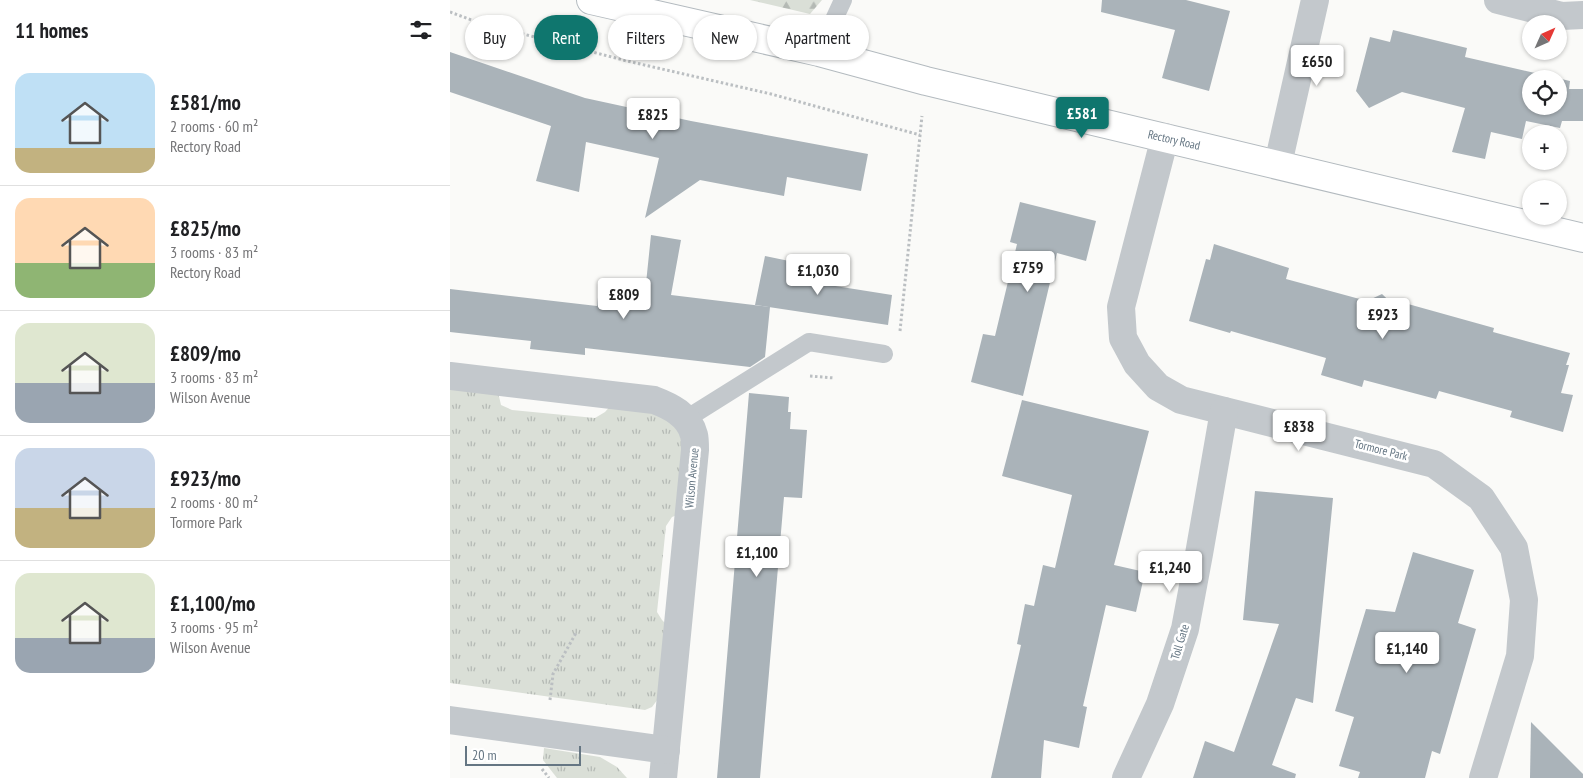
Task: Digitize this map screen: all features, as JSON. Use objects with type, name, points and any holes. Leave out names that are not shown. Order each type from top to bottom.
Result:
[{"type":"street","name":"Rectory Road","points":[[591,0],[767,40]]},
{"type":"street","points":[[1278,164],[1315,0]]},
{"type":"street","points":[[1498,0],[1562,16],[1583,16]]},
{"type":"street","name":"Rectory Road","points":[[850,60],[1583,238]]},
{"type":"street","name":"Tormore Park","points":[[1165,138],[1121,307],[1123,338],[1137,364],[1158,387],[1181,400],[1434,464],[1481,498],[1514,548],[1524,600],[1520,656],[1483,778]]},
{"type":"street","points":[[450,376],[654,400],[671,407],[686,419]]},
{"type":"street","name":"Toll Gate","points":[[1126,778],[1160,704],[1185,629],[1224,411]]},
{"type":"street","name":"Wilson Avenue","points":[[663,778],[695,450],[694,434],[686,419]]},
{"type":"street","points":[[450,720],[666,750]]},
{"type":"lane","points":[[836,15],[843,0]]},
{"type":"lane","points":[[686,419],[809,342],[884,354]]},
{"type":"path","points":[[450,12],[486,25],[627,61],[771,94],[920,135]]},
{"type":"path","points":[[899,336],[926,80]]},
{"type":"path","points":[[763,371],[838,379]]},
{"type":"path","points":[[548,733],[553,674],[576,633]]},
{"type":"green space","points":[[750,0],[822,0],[810,14]]},
{"type":"green space","points":[[450,388],[498,392],[501,405],[512,410],[595,418],[605,412],[613,403],[665,412],[686,437],[680,514],[672,517],[666,526],[657,612],[668,626],[658,699],[652,707],[645,710],[450,683]]},
{"type":"green space","points":[[544,748],[600,757],[617,767],[627,778],[557,778],[543,760]]},
{"type":"building","points":[[1102,0],[1186,0],[1230,11],[1209,91],[1162,78],[1175,30],[1101,12]]},
{"type":"building","points":[[1393,30],[1467,48],[1465,57],[1522,70],[1522,115],[1567,115],[1567,80],[1570,81],[1569,89],[1583,89],[1583,121],[1562,121],[1561,125],[1545,125],[1526,121],[1525,125],[1522,125],[1522,139],[1491,132],[1485,159],[1452,152],[1465,108],[1402,92],[1369,108],[1356,91],[1370,37],[1390,42]]},
{"type":"building","points":[[450,52],[465,57],[465,60],[473,60],[585,98],[691,121],[868,154],[861,191],[787,177],[784,196],[700,180],[645,218],[659,158],[586,142],[579,192],[536,181],[551,126],[450,92]]},
{"type":"building","points":[[1020,202],[1096,221],[1086,261],[1057,253],[1023,396],[971,382],[983,334],[995,336],[1017,244],[1010,242]]},
{"type":"building","points":[[651,235],[681,240],[671,295],[770,307],[765,357],[750,367],[585,348],[585,355],[530,349],[531,341],[450,332],[450,289],[597,306],[599,288],[645,293]]},
{"type":"building","points":[[1214,244],[1289,268],[1286,279],[1367,301],[1382,294],[1405,316],[1408,304],[1494,328],[1493,332],[1570,353],[1566,365],[1569,365],[1561,393],[1573,395],[1563,432],[1510,417],[1512,411],[1439,391],[1436,399],[1364,380],[1362,387],[1321,375],[1326,358],[1189,321],[1206,259],[1210,260]]},
{"type":"building","points":[[765,256],[794,262],[791,279],[892,295],[888,325],[755,305]]},
{"type":"building","points":[[749,393],[789,397],[788,412],[791,412],[790,429],[807,430],[802,498],[784,497],[760,778],[717,778]]},
{"type":"building","points":[[1022,400],[1149,431],[1114,565],[1145,572],[1136,612],[1106,605],[1083,706],[1087,707],[1079,748],[1044,740],[1041,778],[991,778],[1021,645],[1017,644],[1025,604],[1034,606],[1043,565],[1055,568],[1072,495],[1002,476]]},
{"type":"building","points":[[1255,491],[1333,498],[1313,703],[1296,698],[1272,765],[1296,774],[1295,778],[1193,778],[1205,741],[1234,752],[1279,624],[1243,620]]},
{"type":"building","points":[[1413,552],[1474,570],[1458,623],[1476,629],[1440,754],[1432,751],[1425,778],[1358,778],[1360,772],[1339,766],[1354,717],[1335,711],[1366,609],[1395,612]]},
{"type":"building","points":[[1531,722],[1583,774],[1583,778],[1530,778]]}]
